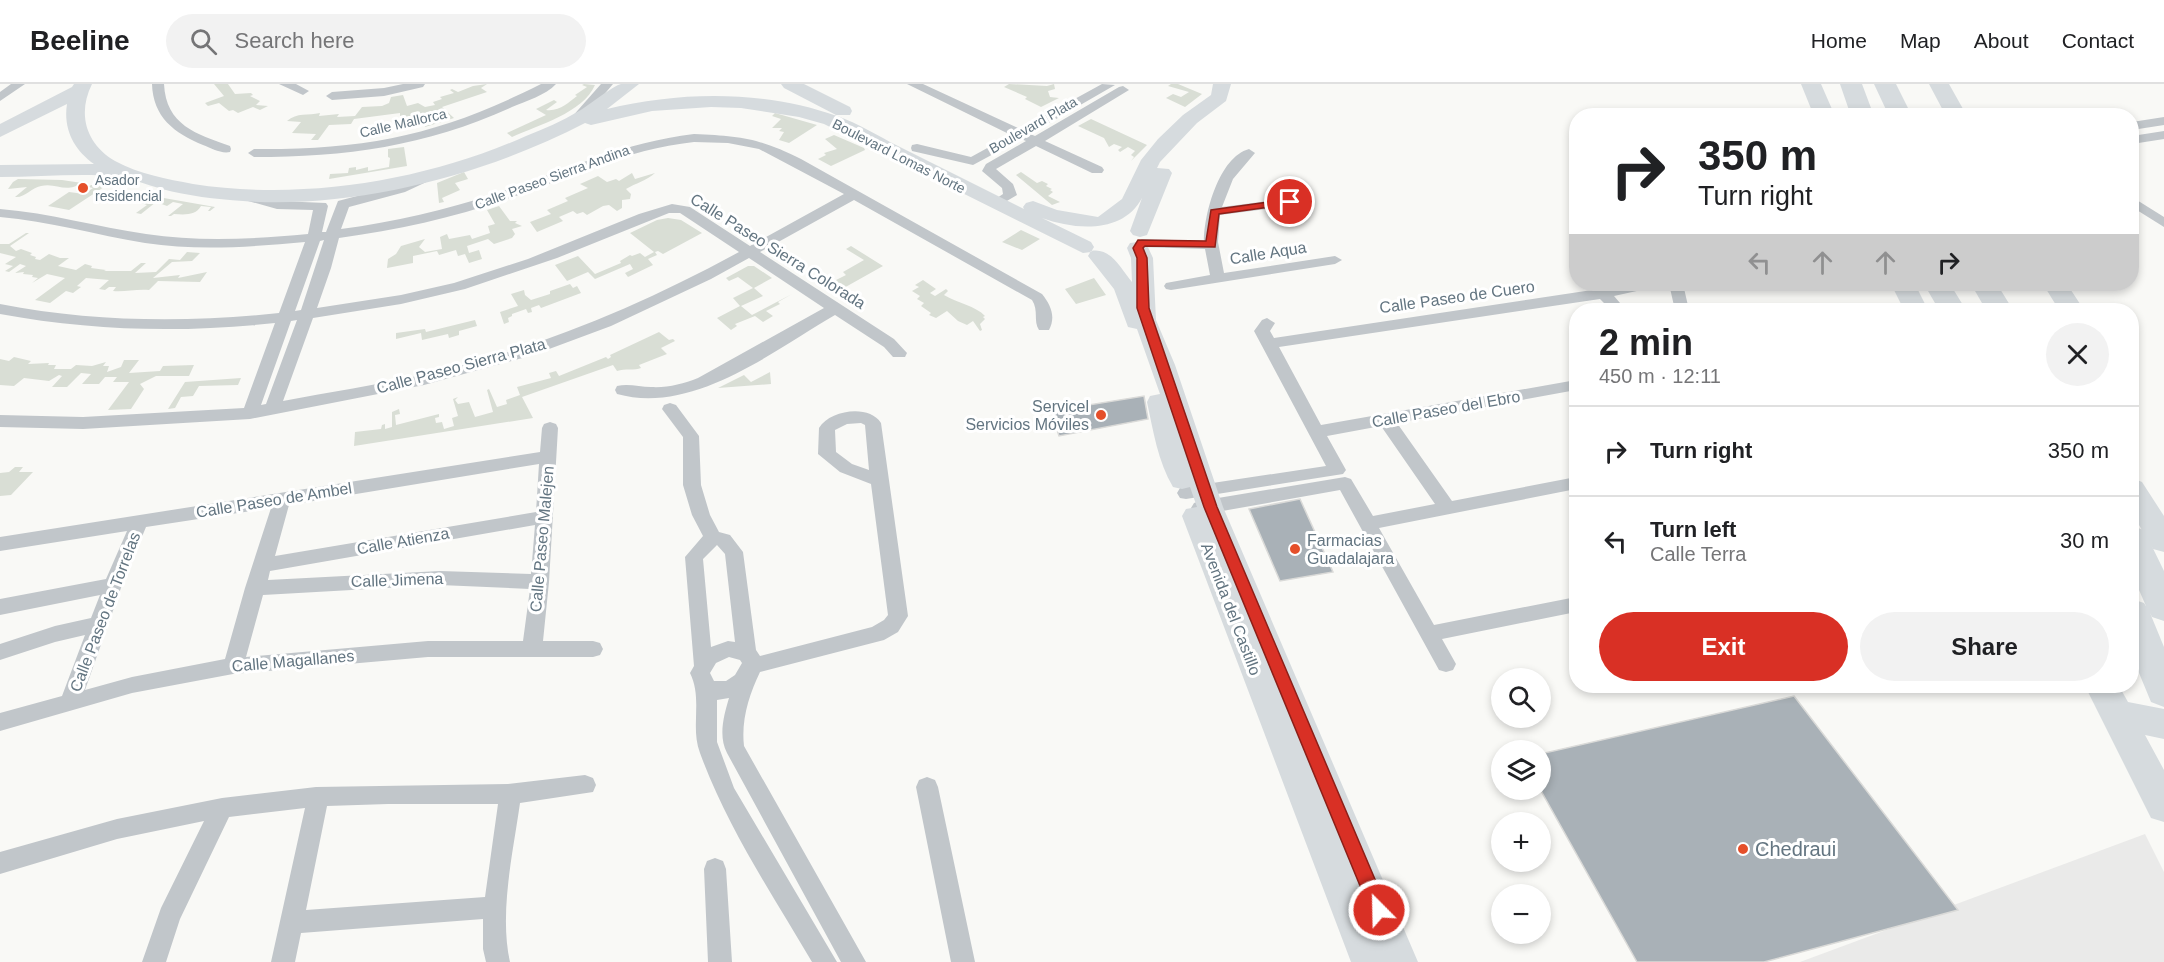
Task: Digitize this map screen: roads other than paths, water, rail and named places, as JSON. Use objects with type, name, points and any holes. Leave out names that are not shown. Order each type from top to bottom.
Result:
[{"type":"highway","points":[[1851,84],[1860,108]]},
{"type":"highway","points":[[1885,84],[1897,108]]},
{"type":"highway","points":[[2139,554],[2164,607]]},
{"type":"highway","points":[[2139,630],[2164,692]]},
{"type":"main road","points":[[1811,84],[1822,108]]},
{"type":"main road","points":[[1939,84],[1952,108]]},
{"type":"main road","points":[[2139,500],[2164,541]]},
{"type":"main road","points":[[2133,712],[2164,806]]},
{"type":"street","points":[[0,97],[19,84]]},
{"type":"street","points":[[158,84],[160,107],[170,122],[203,141],[225,148]]},
{"type":"street","points":[[285,84],[303,91]]},
{"type":"street","points":[[332,96],[384,92],[419,84]]},
{"type":"street","name":"Calle Mallorca","points":[[254,153],[326,152],[380,146],[428,136],[476,120],[550,84]]},
{"type":"street","points":[[570,124],[607,84]]},
{"type":"street","points":[[272,410],[324,268],[336,221],[343,204],[400,189],[570,124],[600,107],[630,84]]},
{"type":"street","name":"Boulevard Lomas Norte","points":[[790,84],[917,148],[1091,251]]},
{"type":"street","points":[[913,84],[1097,170]]},
{"type":"street","name":"Boulevard Plata","points":[[917,148],[973,161],[1109,84],[1129,89],[989,169],[1008,187],[1011,203]]},
{"type":"street","points":[[0,131],[18,124],[81,87]]},
{"type":"street","points":[[81,87],[74,113],[78,134],[91,153],[115,170]]},
{"type":"street","points":[[1229,91],[1164,169],[1153,190],[1140,239],[1121,256],[1091,251],[1079,242],[1080,231],[1130,202],[1151,160],[1165,143],[1190,119],[1229,91]]},
{"type":"street","name":"Boulevard Lomas Norte","points":[[570,124],[606,114],[731,92],[831,120],[1011,203],[1052,215],[1126,222],[1140,239]]},
{"type":"street","points":[[2139,125],[2164,121]]},
{"type":"street","points":[[2139,139],[2164,135]]},
{"type":"street","name":"Calle Paseo Sierra Andina","points":[[0,213],[44,218],[118,235],[166,241],[223,242],[334,236],[472,206],[513,193],[609,154],[670,139],[717,138],[762,146],[854,194],[1037,297],[1046,314],[1044,327]]},
{"type":"street","points":[[1218,279],[1211,240],[1214,212],[1225,181],[1240,159],[1249,153]]},
{"type":"street","points":[[0,171],[115,170],[184,189],[246,196],[322,193],[367,187],[448,169]]},
{"type":"street","name":"Calle Paseo Sierra Plata","points":[[0,421],[83,423],[250,413],[424,380],[567,337],[656,301],[854,194]]},
{"type":"street","points":[[246,196],[277,205],[321,206],[300,283],[284,318],[250,413]]},
{"type":"street","points":[[1214,212],[1290,202]]},
{"type":"street","points":[[2139,206],[2164,224]]},
{"type":"street","name":"Calle Paseo Sierra Colorada","points":[[0,309],[54,319],[154,326],[306,315],[440,291],[485,278],[589,241],[650,214],[677,207],[752,251],[889,343],[899,353]]},
{"type":"street","points":[[1140,239],[1211,240]]},
{"type":"street","name":"Avenida del Castillo","points":[[1140,239],[1145,320],[1198,500],[1369,962]]},
{"type":"street","name":"Avenida del Castillo","points":[[1091,251],[1125,288],[1157,365]]},
{"type":"street","name":"Calle Aqua","points":[[1171,286],[1335,260]]},
{"type":"street","name":"Calle Paseo de Cuero","points":[[1268,344],[1618,291]]},
{"type":"street","points":[[1604,294],[1612,303]]},
{"type":"street","points":[[623,390],[652,393],[681,390],[704,382],[835,308]]},
{"type":"street","points":[[1266,323],[1262,331],[1268,344],[1446,664]]},
{"type":"street","name":"Calle Paseo del Ebro","points":[[1316,432],[1569,386]]},
{"type":"street","points":[[670,409],[691,436],[692,484],[701,515],[713,537],[724,540],[734,552],[748,667],[737,702],[732,737],[734,747],[855,962]]},
{"type":"street","points":[[1386,420],[1447,508]]},
{"type":"street","name":"Calle Paseo Malejen","points":[[532,650],[540,582],[550,428]]},
{"type":"street","name":"Calle Paseo de Ambel","points":[[0,544],[548,457]]},
{"type":"street","points":[[1198,500],[1341,477]]},
{"type":"street","points":[[707,687],[726,690],[748,667],[877,634],[891,626],[898,616],[879,480]]},
{"type":"street","points":[[1368,524],[1569,484]]},
{"type":"street","points":[[233,666],[254,588],[282,499]]},
{"type":"street","name":"Avenida del Castillo","points":[[1198,500],[1400,962]]},
{"type":"street","name":"Calle Atienza","points":[[262,565],[544,517]]},
{"type":"street","name":"Calle Paseo de Torrelas","points":[[70,703],[113,585],[140,521]]},
{"type":"street","points":[[713,537],[694,557],[703,664],[700,673],[707,687],[706,741],[725,792],[825,962]]},
{"type":"street","name":"Calle Jimena","points":[[254,588],[440,578],[540,582]]},
{"type":"street","points":[[0,607],[113,585]]},
{"type":"street","points":[[1431,634],[1569,605]]},
{"type":"street","points":[[0,652],[55,634],[99,624]]},
{"type":"street","name":"Calle Magallanes","points":[[0,722],[132,685],[233,666],[428,649],[593,649]]},
{"type":"street","points":[[703,664],[718,651],[728,649],[748,667]]},
{"type":"street","points":[[0,863],[65,841],[156,818],[222,808],[318,797],[510,794],[585,785]]},
{"type":"street","points":[[927,787],[963,962]]},
{"type":"street","points":[[498,962],[494,950],[496,907],[510,794]]},
{"type":"street","points":[[283,962],[318,797]]},
{"type":"street","points":[[154,962],[169,916],[222,808]]},
{"type":"street","points":[[715,869],[720,962]]},
{"type":"street","points":[[292,922],[496,907]]},
{"type":"place","name":"Asador residencial","points":[[83,188]]},
{"type":"place","name":"Servicel Servicios Móviles","points":[[1101,415]]},
{"type":"place","name":"Farmacias Guadalajara","points":[[1295,549]]},
{"type":"place","name":"Chedraui","points":[[1743,849]]}]
